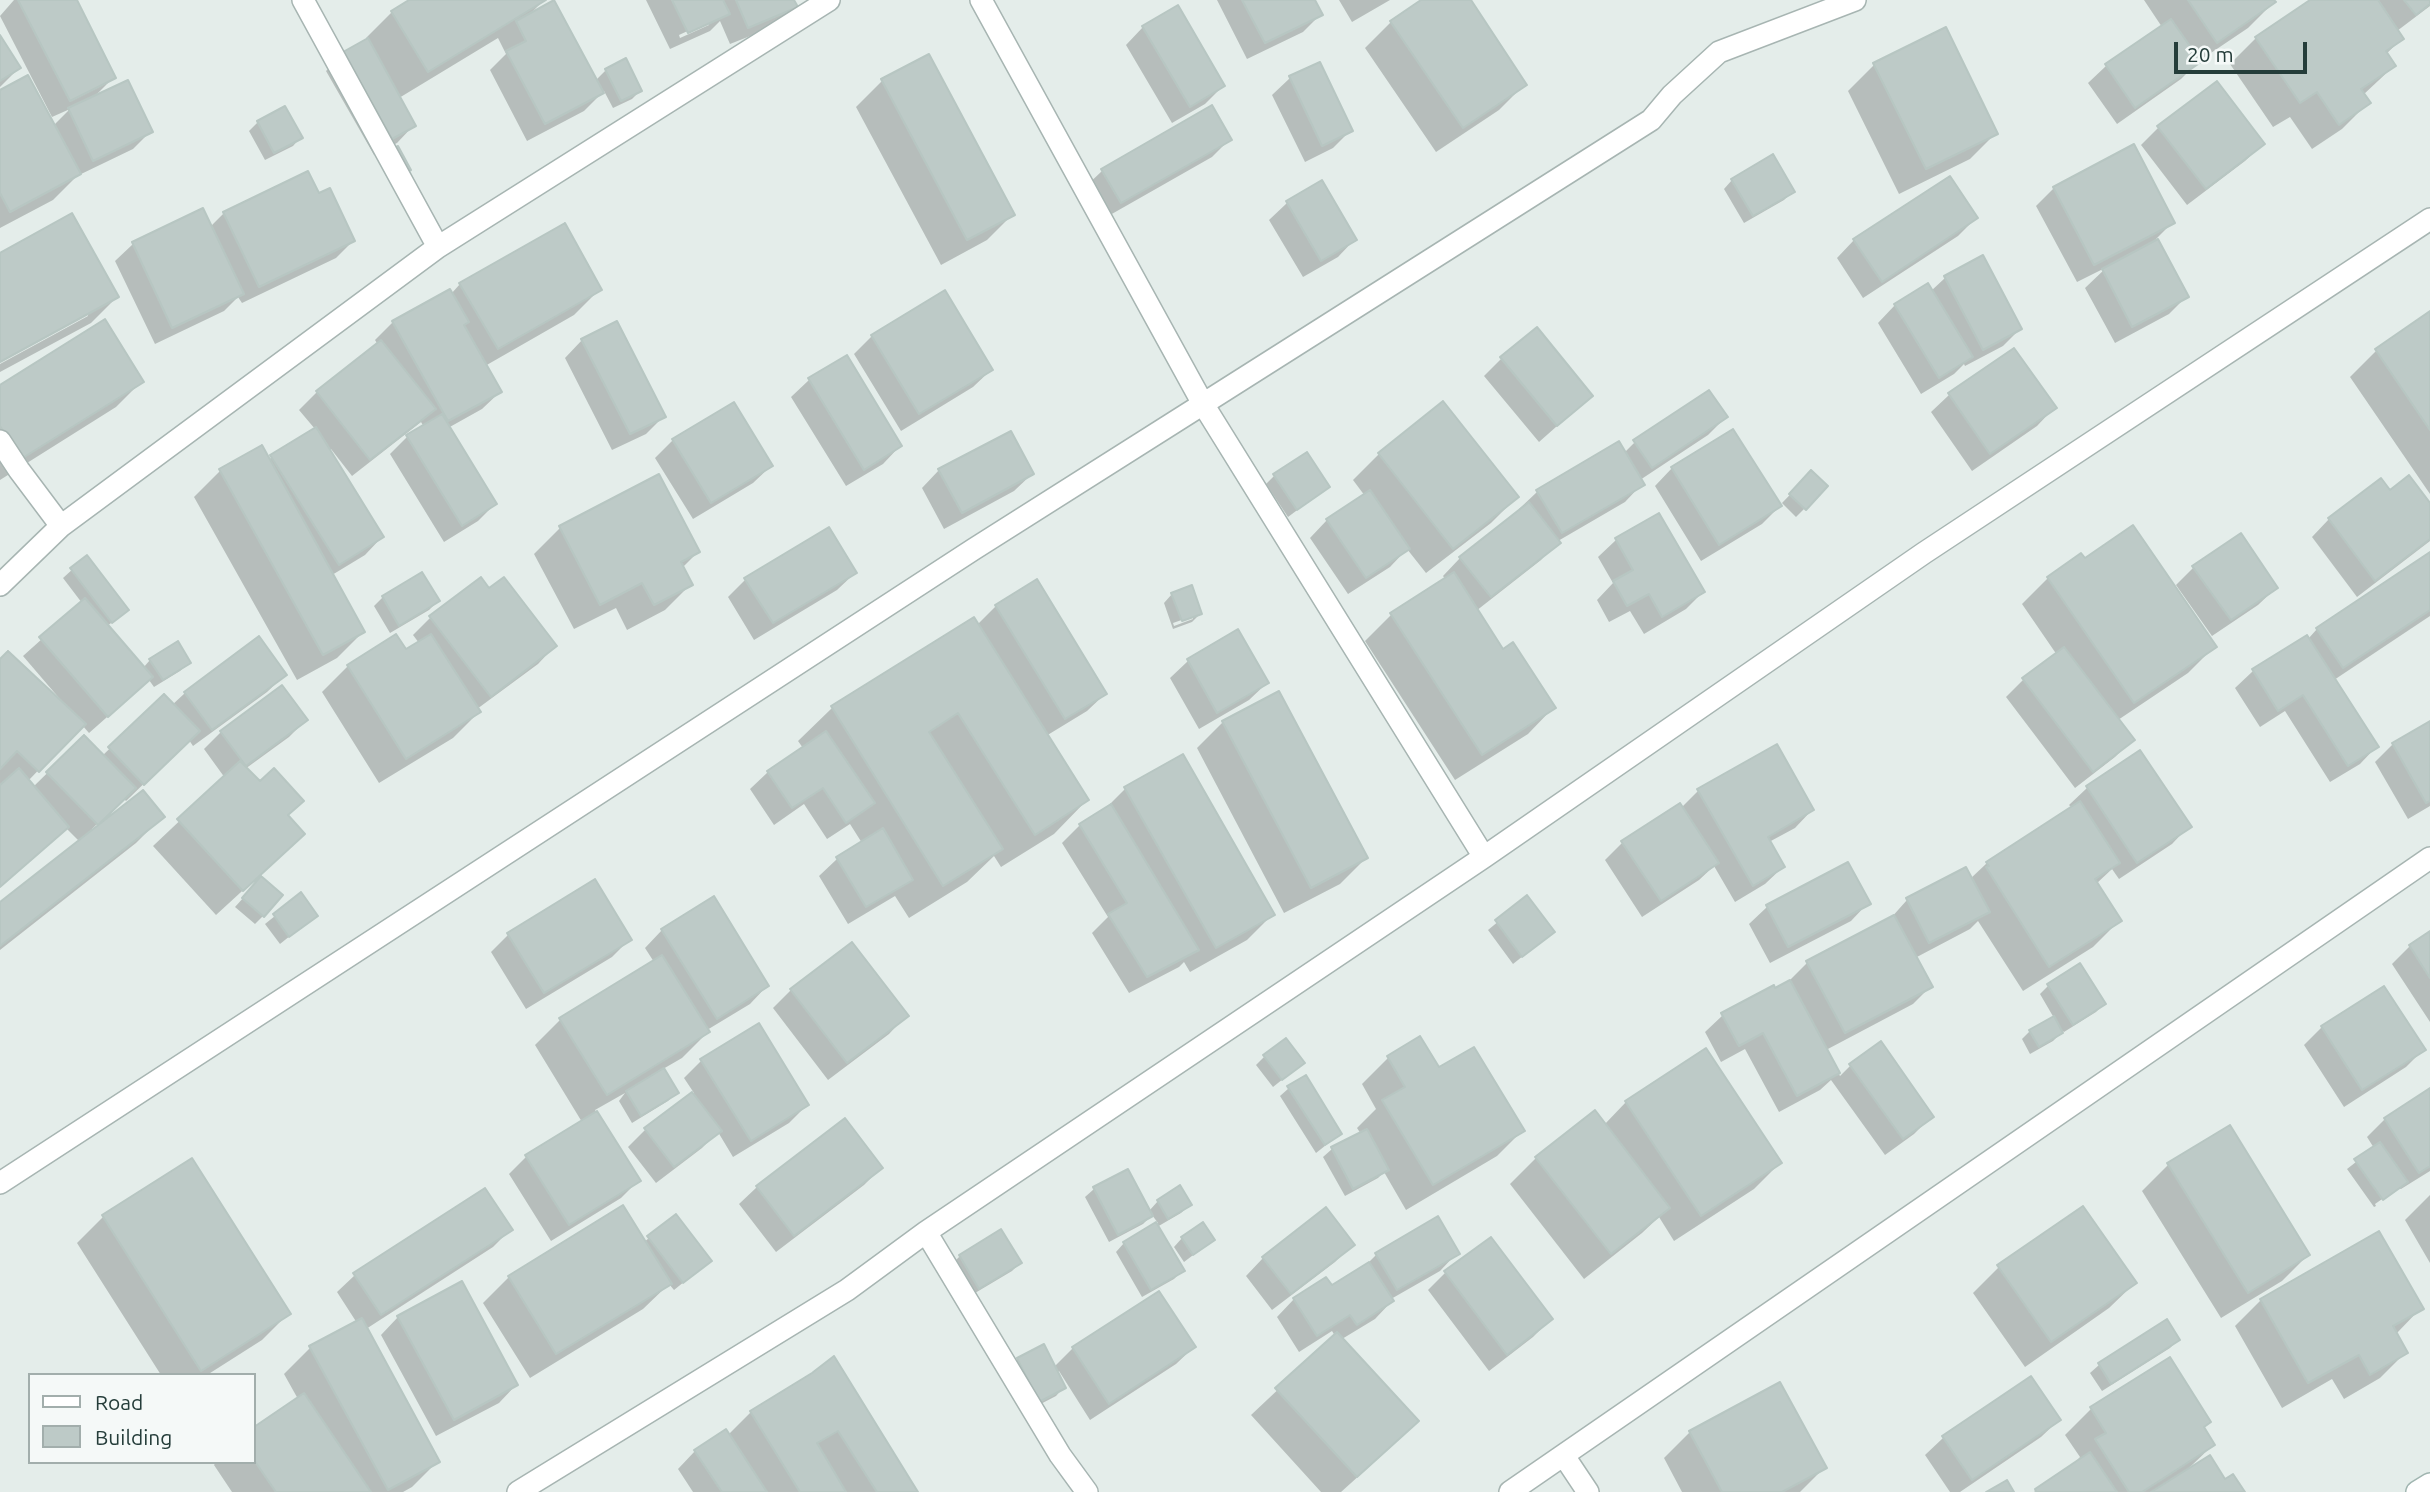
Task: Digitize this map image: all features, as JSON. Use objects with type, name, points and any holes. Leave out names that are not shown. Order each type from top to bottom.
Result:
[{"type":"street","points":[[303,0],[438,247]]},
{"type":"street","points":[[0,585],[61,526],[438,247],[829,0]]},
{"type":"street","points":[[981,0],[1202,404],[1485,857]]},
{"type":"street","points":[[0,1183],[962,556],[1651,120],[1672,95],[1719,52],[1855,0]]},
{"type":"street","points":[[518,1492],[847,1290],[926,1232],[1485,857],[1924,553],[2430,219]]},
{"type":"street","points":[[0,441],[61,526]]},
{"type":"street","points":[[1510,1492],[2430,859]]},
{"type":"street","points":[[926,1232],[1060,1455],[1087,1492]]},
{"type":"street","points":[[1564,1456],[1588,1492]]},
{"type":"street","points":[[2417,1492],[2430,1484]]},
{"type":"building","points":[[18,0],[77,0],[116,78],[70,101]]},
{"type":"building","points":[[409,0],[546,0],[428,72],[391,11]]},
{"type":"building","points":[[554,0],[604,93],[545,124],[506,51],[526,41],[516,21]]},
{"type":"building","points":[[672,0],[723,0],[730,14],[688,33]]},
{"type":"building","points":[[736,0],[794,0],[798,7],[748,28]]},
{"type":"building","points":[[1242,0],[1315,0],[1323,15],[1265,43]]},
{"type":"building","points":[[1421,0],[1471,0],[1527,85],[1463,128],[1390,21]]},
{"type":"building","points":[[2188,0],[2274,0],[2276,2],[2217,43]]},
{"type":"building","points":[[2310,0],[2378,0],[2404,39],[2386,51],[2396,66],[2361,89],[2371,103],[2339,125],[2317,92],[2300,103],[2255,37]]},
{"type":"building","points":[[2404,0],[2430,0],[2430,4],[2416,15]]},
{"type":"building","points":[[1178,5],[1225,86],[1190,107],[1142,26]]},
{"type":"building","points":[[2171,19],[2201,62],[2135,108],[2105,64]]},
{"type":"building","points":[[1946,27],[1998,134],[1926,169],[1873,63]]},
{"type":"building","points":[[0,35],[21,68],[0,81]]},
{"type":"building","points":[[368,38],[416,126],[392,139],[343,52]]},
{"type":"building","points":[[929,54],[1015,215],[967,240],[881,79]]},
{"type":"building","points":[[626,58],[642,91],[621,101],[605,69]]},
{"type":"building","points":[[1320,62],[1353,131],[1322,146],[1289,76]]},
{"type":"building","points":[[28,75],[81,174],[10,212],[0,193],[0,90]]},
{"type":"building","points":[[128,80],[153,132],[93,161],[68,108]]},
{"type":"building","points":[[2217,81],[2265,144],[2206,189],[2157,126]]},
{"type":"building","points":[[1212,105],[1232,140],[1121,203],[1101,169]]},
{"type":"building","points":[[285,106],[303,138],[274,153],[257,121]]},
{"type":"building","points":[[2134,144],[2175,223],[2094,265],[2053,187]]},
{"type":"building","points":[[398,146],[411,170],[400,175],[388,151]]},
{"type":"building","points":[[1773,154],[1795,192],[1753,216],[1731,179]]},
{"type":"building","points":[[308,171],[319,193],[330,188],[355,241],[259,287],[223,212]]},
{"type":"building","points":[[1950,176],[1978,218],[1882,282],[1853,239]]},
{"type":"building","points":[[1322,180],[1357,240],[1321,261],[1286,201]]},
{"type":"building","points":[[203,208],[244,294],[172,328],[132,242]]},
{"type":"building","points":[[72,213],[119,297],[0,362],[0,253]]},
{"type":"building","points":[[565,223],[602,290],[498,349],[459,283]]},
{"type":"building","points":[[2158,239],[2189,297],[2132,327],[2102,269]]},
{"type":"building","points":[[1983,255],[2022,329],[1983,350],[1944,276]]},
{"type":"building","points":[[1928,283],[1973,357],[1939,378],[1894,304]]},
{"type":"building","points":[[450,289],[469,322],[464,325],[502,392],[448,421],[392,321]]},
{"type":"building","points":[[945,290],[993,370],[919,414],[871,335]]},
{"type":"building","points":[[2430,311],[2430,430],[2375,349]]},
{"type":"building","points":[[105,319],[144,382],[21,459],[0,426],[0,385]]},
{"type":"building","points":[[617,321],[666,417],[630,434],[581,339]]},
{"type":"building","points":[[1537,327],[1593,396],[1557,426],[1500,357]]},
{"type":"building","points":[[381,340],[436,409],[370,460],[316,391]]},
{"type":"building","points":[[2014,348],[2057,408],[1990,454],[1948,393]]},
{"type":"building","points":[[847,355],[902,446],[864,470],[808,378]]},
{"type":"building","points":[[1709,390],[1728,417],[1652,468],[1633,440]]},
{"type":"building","points":[[1443,401],[1519,497],[1453,549],[1378,453]]},
{"type":"building","points":[[734,402],[773,466],[711,503],[672,439]]},
{"type":"building","points":[[442,414],[497,504],[462,526],[406,435]]},
{"type":"building","points":[[316,427],[384,537],[339,565],[270,455]]},
{"type":"building","points":[[1733,429],[1782,506],[1719,545],[1671,467]]},
{"type":"building","points":[[1011,431],[1034,474],[962,513],[938,469]]},
{"type":"building","points":[[1619,441],[1645,485],[1562,533],[1536,490]]},
{"type":"building","points":[[262,445],[365,632],[323,655],[219,469]]},
{"type":"building","points":[[1307,452],[1330,487],[1297,510],[1273,474]]},
{"type":"building","points":[[1811,470],[1828,486],[1806,510],[1789,494]]},
{"type":"building","points":[[659,474],[700,552],[681,562],[693,585],[654,605],[642,583],[600,605],[559,526]]},
{"type":"building","points":[[2409,475],[2430,503],[2430,539],[2375,581],[2328,518],[2381,478],[2390,490]]},
{"type":"building","points":[[1370,490],[1410,549],[1366,578],[1326,519]]},
{"type":"building","points":[[1529,502],[1561,543],[1491,597],[1459,557]]},
{"type":"building","points":[[1659,513],[1705,592],[1662,617],[1649,594],[1627,606],[1613,581],[1633,570],[1615,538]]},
{"type":"building","points":[[2133,525],[2217,647],[2134,703],[2047,577],[2081,553],[2085,558]]},
{"type":"building","points":[[829,527],[857,573],[773,623],[744,578]]},
{"type":"building","points":[[2241,533],[2278,588],[2231,620],[2192,566]]},
{"type":"building","points":[[2430,552],[2430,610],[2343,668],[2316,628]]},
{"type":"building","points":[[87,555],[129,610],[112,623],[70,568]]},
{"type":"building","points":[[422,572],[440,601],[399,626],[382,596]]},
{"type":"building","points":[[1454,572],[1503,649],[1513,642],[1556,708],[1482,755],[1390,613]]},
{"type":"building","points":[[481,577],[489,588],[504,577],[557,646],[491,697],[429,616]]},
{"type":"building","points":[[1037,579],[1107,694],[1065,719],[995,605]]},
{"type":"building","points":[[1192,585],[1202,614],[1182,621],[1171,593]]},
{"type":"building","points":[[85,598],[153,677],[108,717],[39,637]]},
{"type":"building","points":[[974,617],[1089,800],[1035,835],[958,713],[929,732],[1003,849],[943,886],[831,706]]},
{"type":"building","points":[[1238,629],[1269,683],[1217,713],[1187,659]]},
{"type":"building","points":[[396,634],[406,649],[431,634],[481,712],[406,759],[347,665]]},
{"type":"building","points":[[2307,635],[2379,747],[2348,766],[2303,695],[2278,711],[2252,669]]},
{"type":"building","points":[[259,636],[287,675],[212,730],[184,692]]},
{"type":"building","points":[[178,641],[191,663],[163,680],[149,659]]},
{"type":"building","points":[[2064,647],[2135,740],[2093,772],[2022,678]]},
{"type":"building","points":[[8,651],[86,724],[39,772],[17,751],[0,769],[0,659]]},
{"type":"building","points":[[282,685],[308,720],[246,766],[220,731]]},
{"type":"building","points":[[1279,691],[1368,858],[1311,888],[1222,721]]},
{"type":"building","points":[[164,694],[200,731],[144,785],[108,747]]},
{"type":"building","points":[[2430,721],[2430,801],[2426,803],[2392,743]]},
{"type":"building","points":[[826,731],[875,803],[846,823],[823,788],[792,808],[767,771]]},
{"type":"building","points":[[84,735],[136,788],[98,825],[46,772]]},
{"type":"building","points":[[1777,744],[1814,810],[1768,837],[1785,867],[1753,886],[1697,789]]},
{"type":"building","points":[[2140,750],[2192,827],[2137,863],[2086,786]]},
{"type":"building","points":[[1183,754],[1275,915],[1216,948],[1124,787]]},
{"type":"building","points":[[240,761],[260,781],[274,768],[304,801],[288,815],[305,834],[243,891],[177,819]]},
{"type":"building","points":[[19,768],[69,827],[0,887],[0,785]]},
{"type":"building","points":[[143,790],[165,817],[0,946],[0,902]]},
{"type":"building","points":[[2080,801],[2120,863],[2095,879],[2122,921],[2049,967],[1986,867],[1989,866],[1986,862]]},
{"type":"building","points":[[1680,803],[1719,863],[1661,901],[1621,841]]},
{"type":"building","points":[[1111,804],[1199,950],[1147,977],[1108,914],[1127,903],[1079,824]]},
{"type":"building","points":[[883,828],[913,880],[866,907],[836,857]]},
{"type":"building","points":[[1848,862],[1871,904],[1788,947],[1766,905]]},
{"type":"building","points":[[1966,867],[1990,912],[1929,943],[1906,898]]},
{"type":"building","points":[[261,876],[283,895],[264,917],[242,898]]},
{"type":"building","points":[[595,879],[632,940],[544,993],[507,933]]},
{"type":"building","points":[[301,892],[318,916],[289,937],[273,914]]},
{"type":"building","points":[[1527,895],[1555,932],[1522,957],[1495,920]]},
{"type":"building","points":[[714,896],[769,986],[717,1019],[661,929]]},
{"type":"building","points":[[1894,915],[1933,987],[1845,1033],[1806,961]]},
{"type":"building","points":[[2430,931],[2430,978],[2409,945]]},
{"type":"building","points":[[852,942],[909,1016],[847,1063],[790,989]]},
{"type":"building","points":[[662,955],[710,1032],[607,1095],[559,1018]]},
{"type":"building","points":[[2080,963],[2106,1004],[2073,1025],[2047,984]]},
{"type":"building","points":[[1790,980],[1840,1073],[1797,1096],[1763,1033],[1739,1046],[1721,1013],[1774,985],[1775,988]]},
{"type":"building","points":[[2384,986],[2426,1050],[2362,1090],[2321,1026]]},
{"type":"building","points":[[2054,1016],[2063,1033],[2039,1047],[2029,1030]]},
{"type":"building","points":[[759,1023],[809,1105],[751,1141],[700,1059]]},
{"type":"building","points":[[1420,1036],[1439,1067],[1474,1047],[1525,1131],[1433,1185],[1382,1100],[1405,1087],[1387,1056]]},
{"type":"building","points":[[1286,1038],[1305,1063],[1282,1080],[1263,1055]]},
{"type":"building","points":[[1881,1041],[1934,1117],[1903,1139],[1849,1064]]},
{"type":"building","points":[[1706,1048],[1782,1163],[1701,1216],[1625,1101]]},
{"type":"building","points":[[664,1068],[679,1093],[641,1116],[626,1091]]},
{"type":"building","points":[[1306,1075],[1342,1134],[1325,1145],[1287,1086]]},
{"type":"building","points":[[2430,1088],[2430,1166],[2419,1173],[2384,1118]]},
{"type":"building","points":[[692,1092],[722,1131],[674,1167],[644,1128]]},
{"type":"building","points":[[1595,1110],[1670,1208],[1611,1254],[1535,1157]]},
{"type":"building","points":[[597,1111],[641,1181],[569,1225],[525,1155]]},
{"type":"building","points":[[845,1118],[883,1168],[794,1236],[756,1186]]},
{"type":"building","points":[[2230,1125],[2310,1255],[2248,1293],[2167,1163]]},
{"type":"building","points":[[1367,1129],[1389,1170],[1353,1189],[1331,1147]]},
{"type":"building","points":[[2380,1142],[2408,1182],[2383,1200],[2354,1159]]},
{"type":"building","points":[[192,1158],[291,1314],[201,1371],[102,1215]]},
{"type":"building","points":[[1128,1169],[1153,1216],[1118,1235],[1093,1187]]},
{"type":"building","points":[[1180,1185],[1192,1205],[1168,1219],[1157,1200]]},
{"type":"building","points":[[485,1188],[513,1230],[381,1315],[353,1273]]},
{"type":"building","points":[[623,1205],[672,1284],[556,1354],[508,1276]]},
{"type":"building","points":[[2083,1206],[2137,1283],[2051,1342],[1997,1265]]},
{"type":"building","points":[[1326,1207],[1355,1245],[1291,1294],[1262,1257]]},
{"type":"building","points":[[676,1214],[712,1261],[683,1283],[647,1236]]},
{"type":"building","points":[[1438,1216],[1460,1254],[1397,1290],[1375,1253]]},
{"type":"building","points":[[1156,1222],[1185,1271],[1151,1290],[1123,1242]]},
{"type":"building","points":[[1203,1222],[1215,1240],[1193,1255],[1181,1237]]},
{"type":"building","points":[[1001,1229],[1022,1263],[979,1289],[959,1255]]},
{"type":"building","points":[[2379,1231],[2424,1309],[2393,1326],[2408,1353],[2370,1375],[2359,1355],[2308,1383],[2260,1299]]},
{"type":"building","points":[[1491,1237],[1553,1319],[1507,1355],[1444,1271]]},
{"type":"building","points":[[1369,1262],[1394,1301],[1357,1325],[1350,1315],[1317,1336],[1293,1298],[1326,1277],[1332,1285]]},
{"type":"building","points":[[462,1281],[518,1385],[454,1420],[397,1316]]},
{"type":"building","points":[[1159,1291],[1196,1347],[1109,1404],[1072,1347]]},
{"type":"building","points":[[362,1318],[440,1462],[388,1490],[309,1346]]},
{"type":"building","points":[[2167,1319],[2180,1340],[2111,1384],[2098,1363]]},
{"type":"building","points":[[1337,1332],[1419,1421],[1357,1477],[1275,1388]]},
{"type":"building","points":[[1044,1344],[1066,1388],[1039,1402],[1017,1358]]},
{"type":"building","points":[[834,1356],[918,1492],[877,1492],[838,1431],[817,1443],[846,1492],[800,1492],[750,1411],[812,1373]]},
{"type":"building","points":[[2170,1357],[2211,1422],[2204,1427],[2215,1445],[2142,1492],[2129,1492],[2095,1439],[2106,1433],[2090,1407]]},
{"type":"building","points":[[2031,1376],[2061,1420],[1972,1480],[1942,1436]]},
{"type":"building","points":[[1780,1382],[1827,1468],[1782,1492],[1722,1492],[1689,1431]]},
{"type":"building","points":[[304,1393],[371,1492],[276,1492],[256,1463],[256,1426]]},
{"type":"building","points":[[726,1429],[767,1492],[722,1492],[694,1450]]},
{"type":"building","points":[[2090,1452],[2117,1492],[2036,1492],[2035,1489]]},
{"type":"building","points":[[2210,1455],[2225,1479],[2233,1474],[2245,1492],[2151,1492]]},
{"type":"building","points":[[2007,1480],[2014,1492],[1986,1492]]}]
